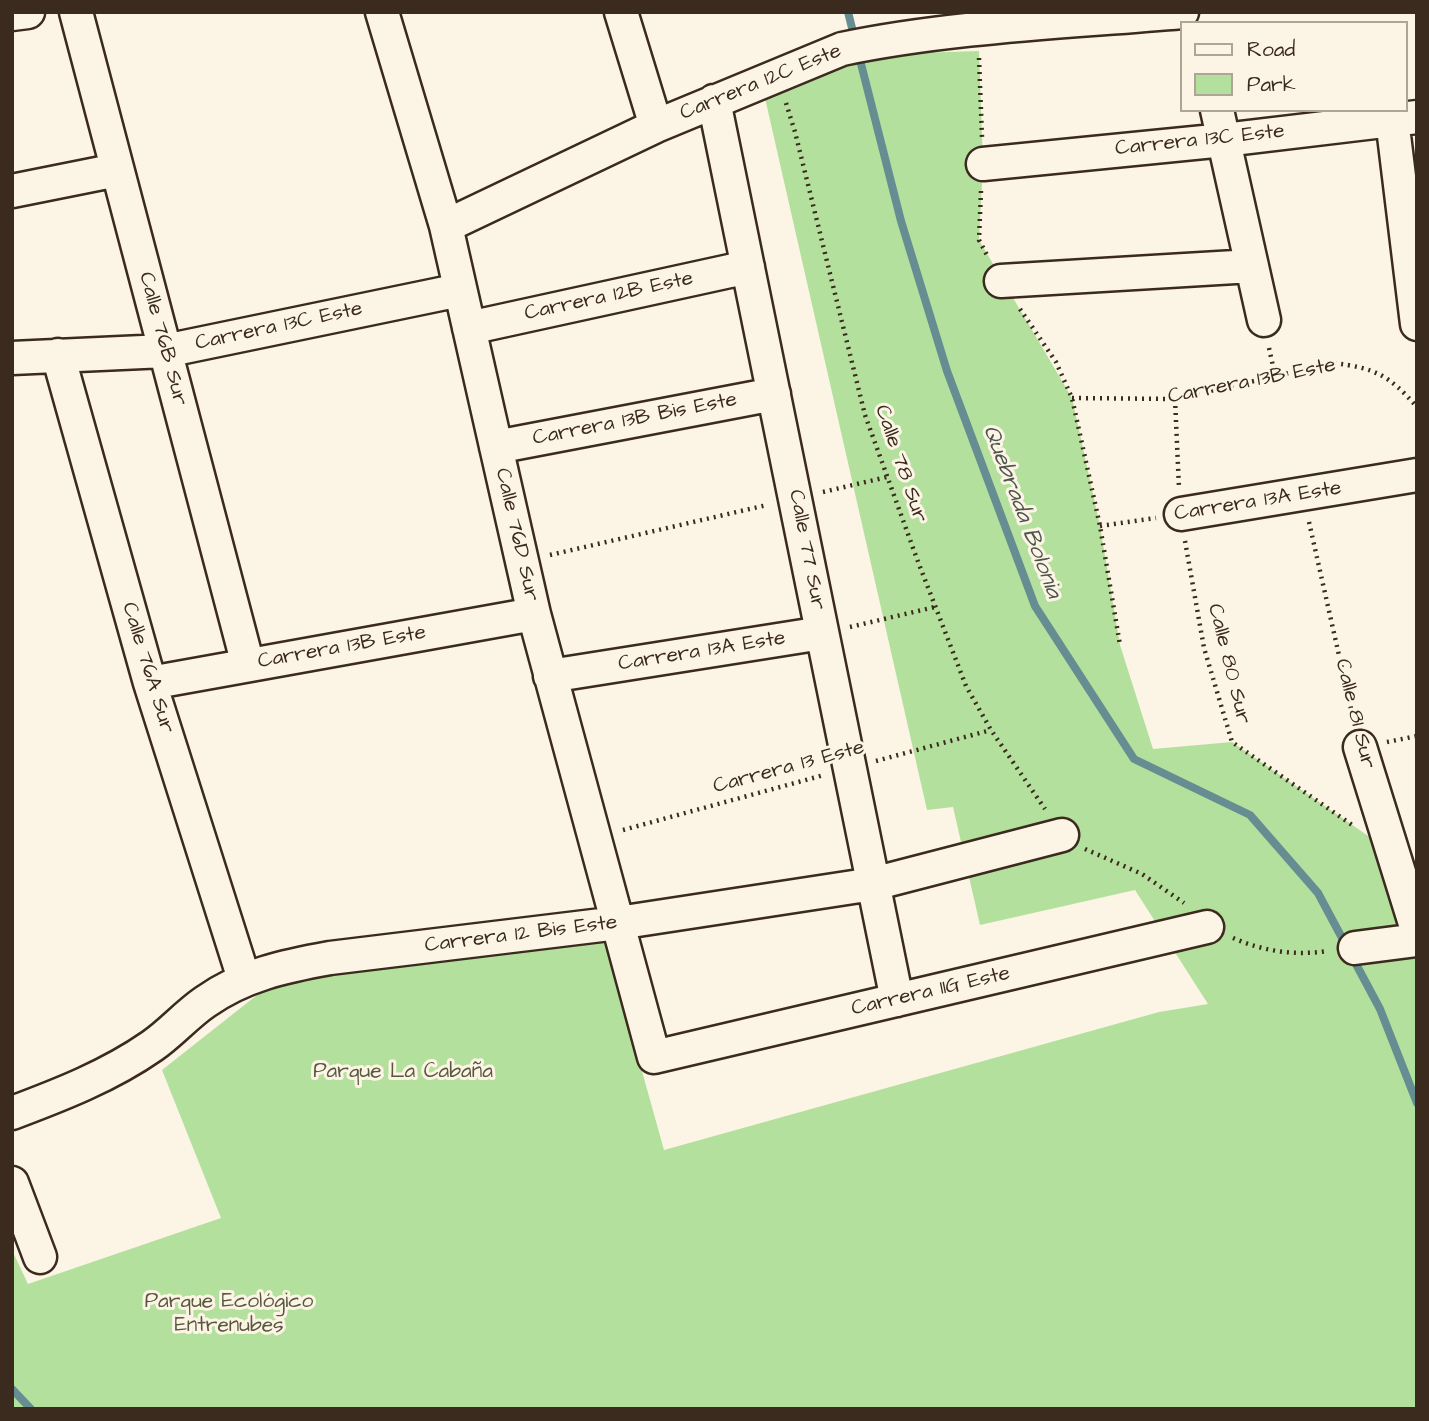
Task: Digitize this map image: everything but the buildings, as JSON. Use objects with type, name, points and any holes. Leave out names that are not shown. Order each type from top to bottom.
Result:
[{"type":"street","points":[[12,14],[28,12]]},
{"type":"street","name":"Calle 76B Sur","points":[[76,12],[248,665]]},
{"type":"street","name":"Calle 76D Sur","points":[[382,12],[446,226],[534,614],[654,1057]]},
{"type":"street","points":[[621,12],[656,126]]},
{"type":"street","name":"Carrera 12C Este","points":[[446,226],[656,126],[842,49],[874,42],[978,30],[1182,12]]},
{"type":"street","name":"Calle 77 Sur","points":[[714,101],[897,1000]]},
{"type":"street","points":[[1404,118],[1417,324]]},
{"type":"street","name":"Carrera 13C Este","points":[[983,164],[1220,125],[1404,118]]},
{"type":"street","points":[[1220,125],[1264,320]]},
{"type":"street","points":[[12,191],[117,170]]},
{"type":"street","points":[[1001,281],[1252,266]]},
{"type":"street","name":"Carrera 12B Este","points":[[469,328],[748,267]]},
{"type":"street","name":"Carrera 13C Este","points":[[14,349],[58,355],[165,351],[460,290]]},
{"type":"street","name":"Calle 76A Sur","points":[[58,355],[150,682],[244,979]]},
{"type":"street","name":"Carrera 13B Bis Este","points":[[496,447],[774,394]]},
{"type":"street","name":"Carrera 13A Este","points":[[1181,514],[1417,475]]},
{"type":"street","name":"Carrera 13B Este","points":[[150,682],[534,614]]},
{"type":"street","name":"Carrera 13A Este","points":[[550,676],[822,633]]},
{"type":"street","name":"Calle 81 Sur","points":[[1360,747],[1417,930]]},
{"type":"street","name":"Carrera 12 Bis Este","points":[[12,1113],[55,1097],[120,1066],[153,1045],[205,1002],[244,979],[283,967],[330,958],[618,923],[873,884],[1062,835]]},
{"type":"street","name":"Carrera 11G Este","points":[[654,1057],[1207,927]]},
{"type":"street","points":[[1355,948],[1417,940]]},
{"type":"street","points":[[12,1183],[40,1257]]},
{"type":"path","points":[[978,30],[983,164],[979,240],[1001,281],[1056,362],[1072,398],[1100,526],[1120,645]]},
{"type":"path","name":"Calle 78 Sur","points":[[777,75],[795,132],[865,415],[935,607],[966,686],[991,730],[1062,835]]},
{"type":"path","name":"Carrera 13B Este","points":[[1072,398],[1175,400],[1333,363],[1356,365],[1376,372],[1395,383],[1417,407]]},
{"type":"path","name":"Calle 80 Sur","points":[[1175,400],[1181,514],[1204,648],[1233,742],[1393,853]]},
{"type":"path","points":[[522,561],[887,477]]},
{"type":"path","name":"Calle 81 Sur","points":[[1303,495],[1360,747]]},
{"type":"path","name":"Carrera 13A Este","points":[[1100,526],[1181,514]]},
{"type":"path","points":[[822,633],[935,607]]},
{"type":"path","name":"Carrera 13 Este","points":[[595,838],[991,730]]},
{"type":"path","points":[[1062,835],[1142,874],[1179,897],[1207,927],[1257,948],[1291,953],[1318,953]]},
{"type":"green space","points":[[979,51],[983,164],[979,240],[1072,398],[1100,526],[1120,645],[1153,749],[1232,742],[1393,853],[1417,931],[1417,1409],[12,1409],[12,1250],[28,1284],[221,1218],[162,1070],[271,984],[384,963],[606,942],[664,1150],[1159,1012],[1208,1004],[1135,890],[980,925],[953,807],[927,810],[765,98],[843,62],[883,54]]},
{"type":"waterway","name":"Quebrada Bolonia","points":[[848,12],[855,40]]},
{"type":"waterway","name":"Quebrada Bolonia","points":[[858,52],[901,221],[947,371],[1035,606],[1134,759],[1250,815],[1318,893],[1380,1009],[1417,1103]]},
{"type":"waterway","points":[[12,1389],[31,1409]]},
{"type":"park label","name":"Parque La Cabaña","points":[[403,1073]]},
{"type":"park label","name":"Parque Ecológico Entrenubes","points":[[229,1315]]}]
